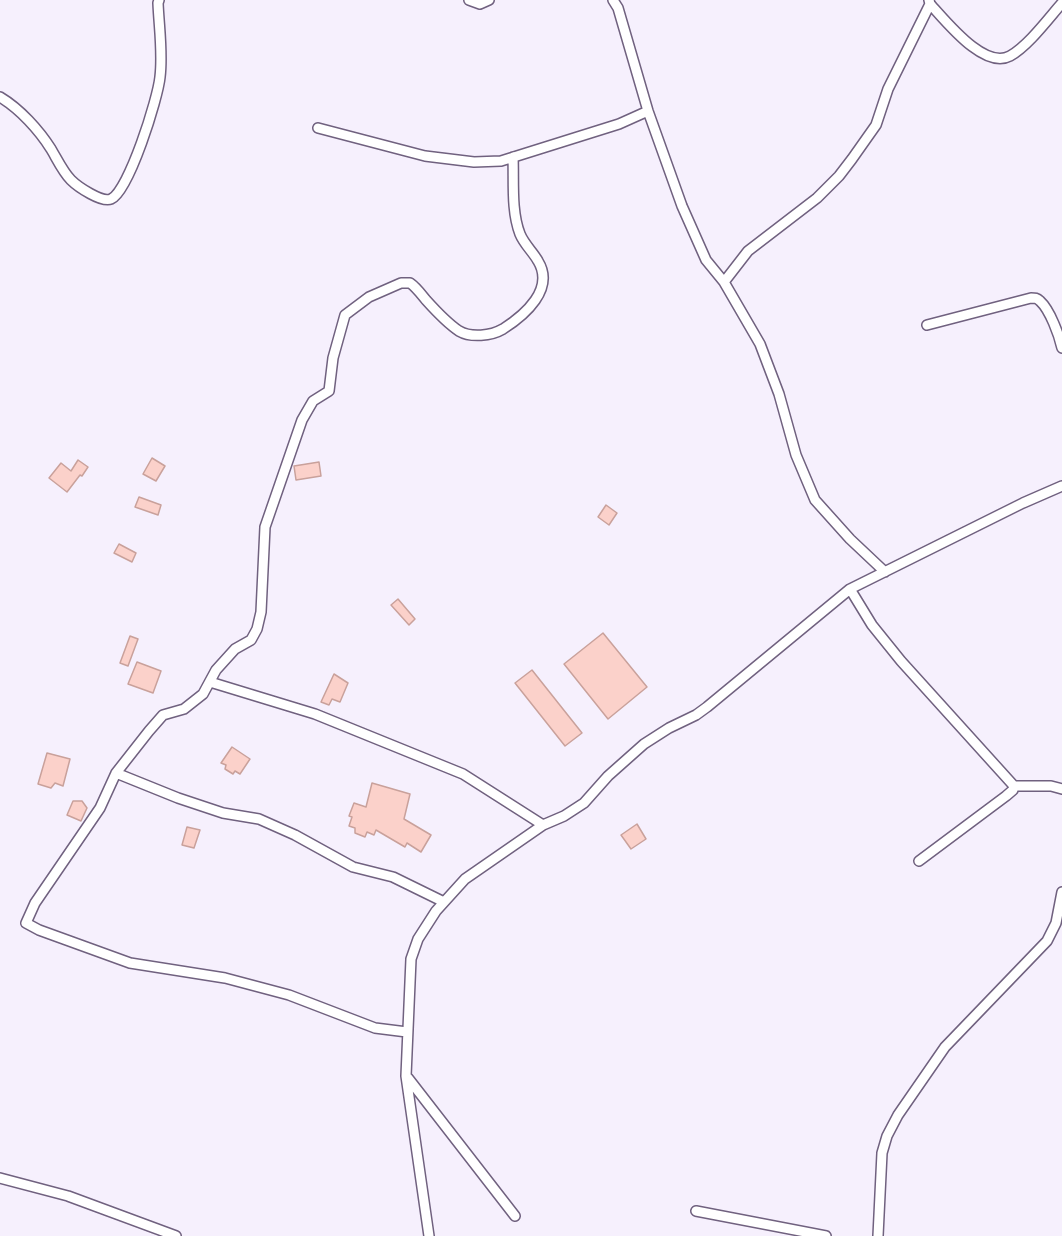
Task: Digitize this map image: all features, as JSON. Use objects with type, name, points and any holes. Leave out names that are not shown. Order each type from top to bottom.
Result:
[{"type":"street","points":[[0,97],[20,113],[43,137],[70,180],[91,194],[104,200],[110,200],[118,194],[129,176],[149,121],[160,77],[159,0]]},
{"type":"street","points":[[469,0],[480,4],[489,0]]},
{"type":"street","points":[[614,0],[633,53],[648,111],[681,206],[705,260],[724,282],[760,344],[779,394],[796,455],[815,500],[850,539],[885,572]]},
{"type":"street","points":[[724,282],[748,251],[817,198],[852,159],[876,125],[888,89],[930,2],[956,32],[987,57],[998,59],[1012,55],[1062,3]]},
{"type":"street","points":[[318,128],[425,156],[474,162],[501,161],[619,124],[648,111]]},
{"type":"street","points":[[407,1032],[375,1028],[289,995],[225,978],[130,963],[39,930],[26,923],[35,903],[100,808],[116,773],[149,730],[163,716],[190,705],[203,694],[216,670],[235,649],[250,640],[257,629],[261,612],[265,527],[302,420],[313,401],[329,390],[333,358],[345,315],[369,297],[401,283],[410,283],[460,332],[488,335],[500,331],[516,320],[536,300],[543,284],[544,273],[521,236],[516,219],[513,157]]},
{"type":"street","points":[[927,325],[1031,298],[1037,299],[1041,301],[1053,323],[1062,348]]},
{"type":"street","points":[[429,1236],[406,1076],[411,958],[418,939],[436,911],[465,879],[543,825],[564,816],[584,802],[608,776],[644,744],[701,711],[850,589],[1062,486]]},
{"type":"street","points":[[850,589],[872,625],[901,661],[1014,786],[1051,786],[1062,789]]},
{"type":"street","points":[[210,682],[315,714],[463,774],[543,825]]},
{"type":"street","points":[[116,773],[177,798],[223,813],[259,819],[295,835],[353,867],[393,877],[444,902]]},
{"type":"street","points":[[920,861],[1006,796],[1014,786]]},
{"type":"street","points":[[878,1236],[882,1153],[887,1136],[917,1086],[945,1047],[1047,941],[1056,923],[1062,892]]},
{"type":"street","points":[[406,1076],[515,1216]]},
{"type":"street","points":[[0,1178],[68,1196],[176,1236]]},
{"type":"street","points":[[696,1211],[826,1236]]},
{"type":"building","points":[[152,458],[165,466],[156,481],[143,474]]},
{"type":"building","points":[[78,460],[88,467],[67,492],[49,478],[61,463],[71,471]]},
{"type":"building","points":[[319,462],[321,476],[296,480],[294,466]]},
{"type":"building","points":[[139,497],[161,505],[158,515],[135,507]]},
{"type":"building","points":[[606,505],[617,513],[609,525],[598,517]]},
{"type":"building","points":[[119,544],[136,553],[132,562],[114,553]]},
{"type":"building","points":[[398,599],[415,619],[409,625],[391,605]]},
{"type":"building","points":[[603,633],[647,687],[608,719],[564,664]]},
{"type":"building","points":[[130,636],[138,639],[128,666],[120,663]]},
{"type":"building","points":[[137,662],[161,671],[153,693],[128,684]]},
{"type":"building","points":[[532,670],[582,733],[565,746],[515,683]]},
{"type":"building","points":[[334,674],[348,683],[340,702],[332,699],[329,705],[321,702]]},
{"type":"building","points":[[232,747],[250,759],[240,774],[235,771],[233,774],[225,769],[226,765],[221,763]]},
{"type":"building","points":[[47,753],[70,759],[63,786],[55,783],[51,788],[38,784]]},
{"type":"building","points":[[372,783],[410,794],[404,819],[431,835],[421,852],[407,843],[405,847],[376,830],[374,835],[367,832],[365,837],[355,833],[355,828],[349,826],[352,817],[349,816],[354,803],[366,807]]},
{"type":"building","points":[[73,801],[82,801],[87,808],[81,821],[67,815]]},
{"type":"building","points":[[637,824],[646,839],[631,849],[621,835]]},
{"type":"building","points":[[187,827],[200,830],[194,848],[182,845]]}]
